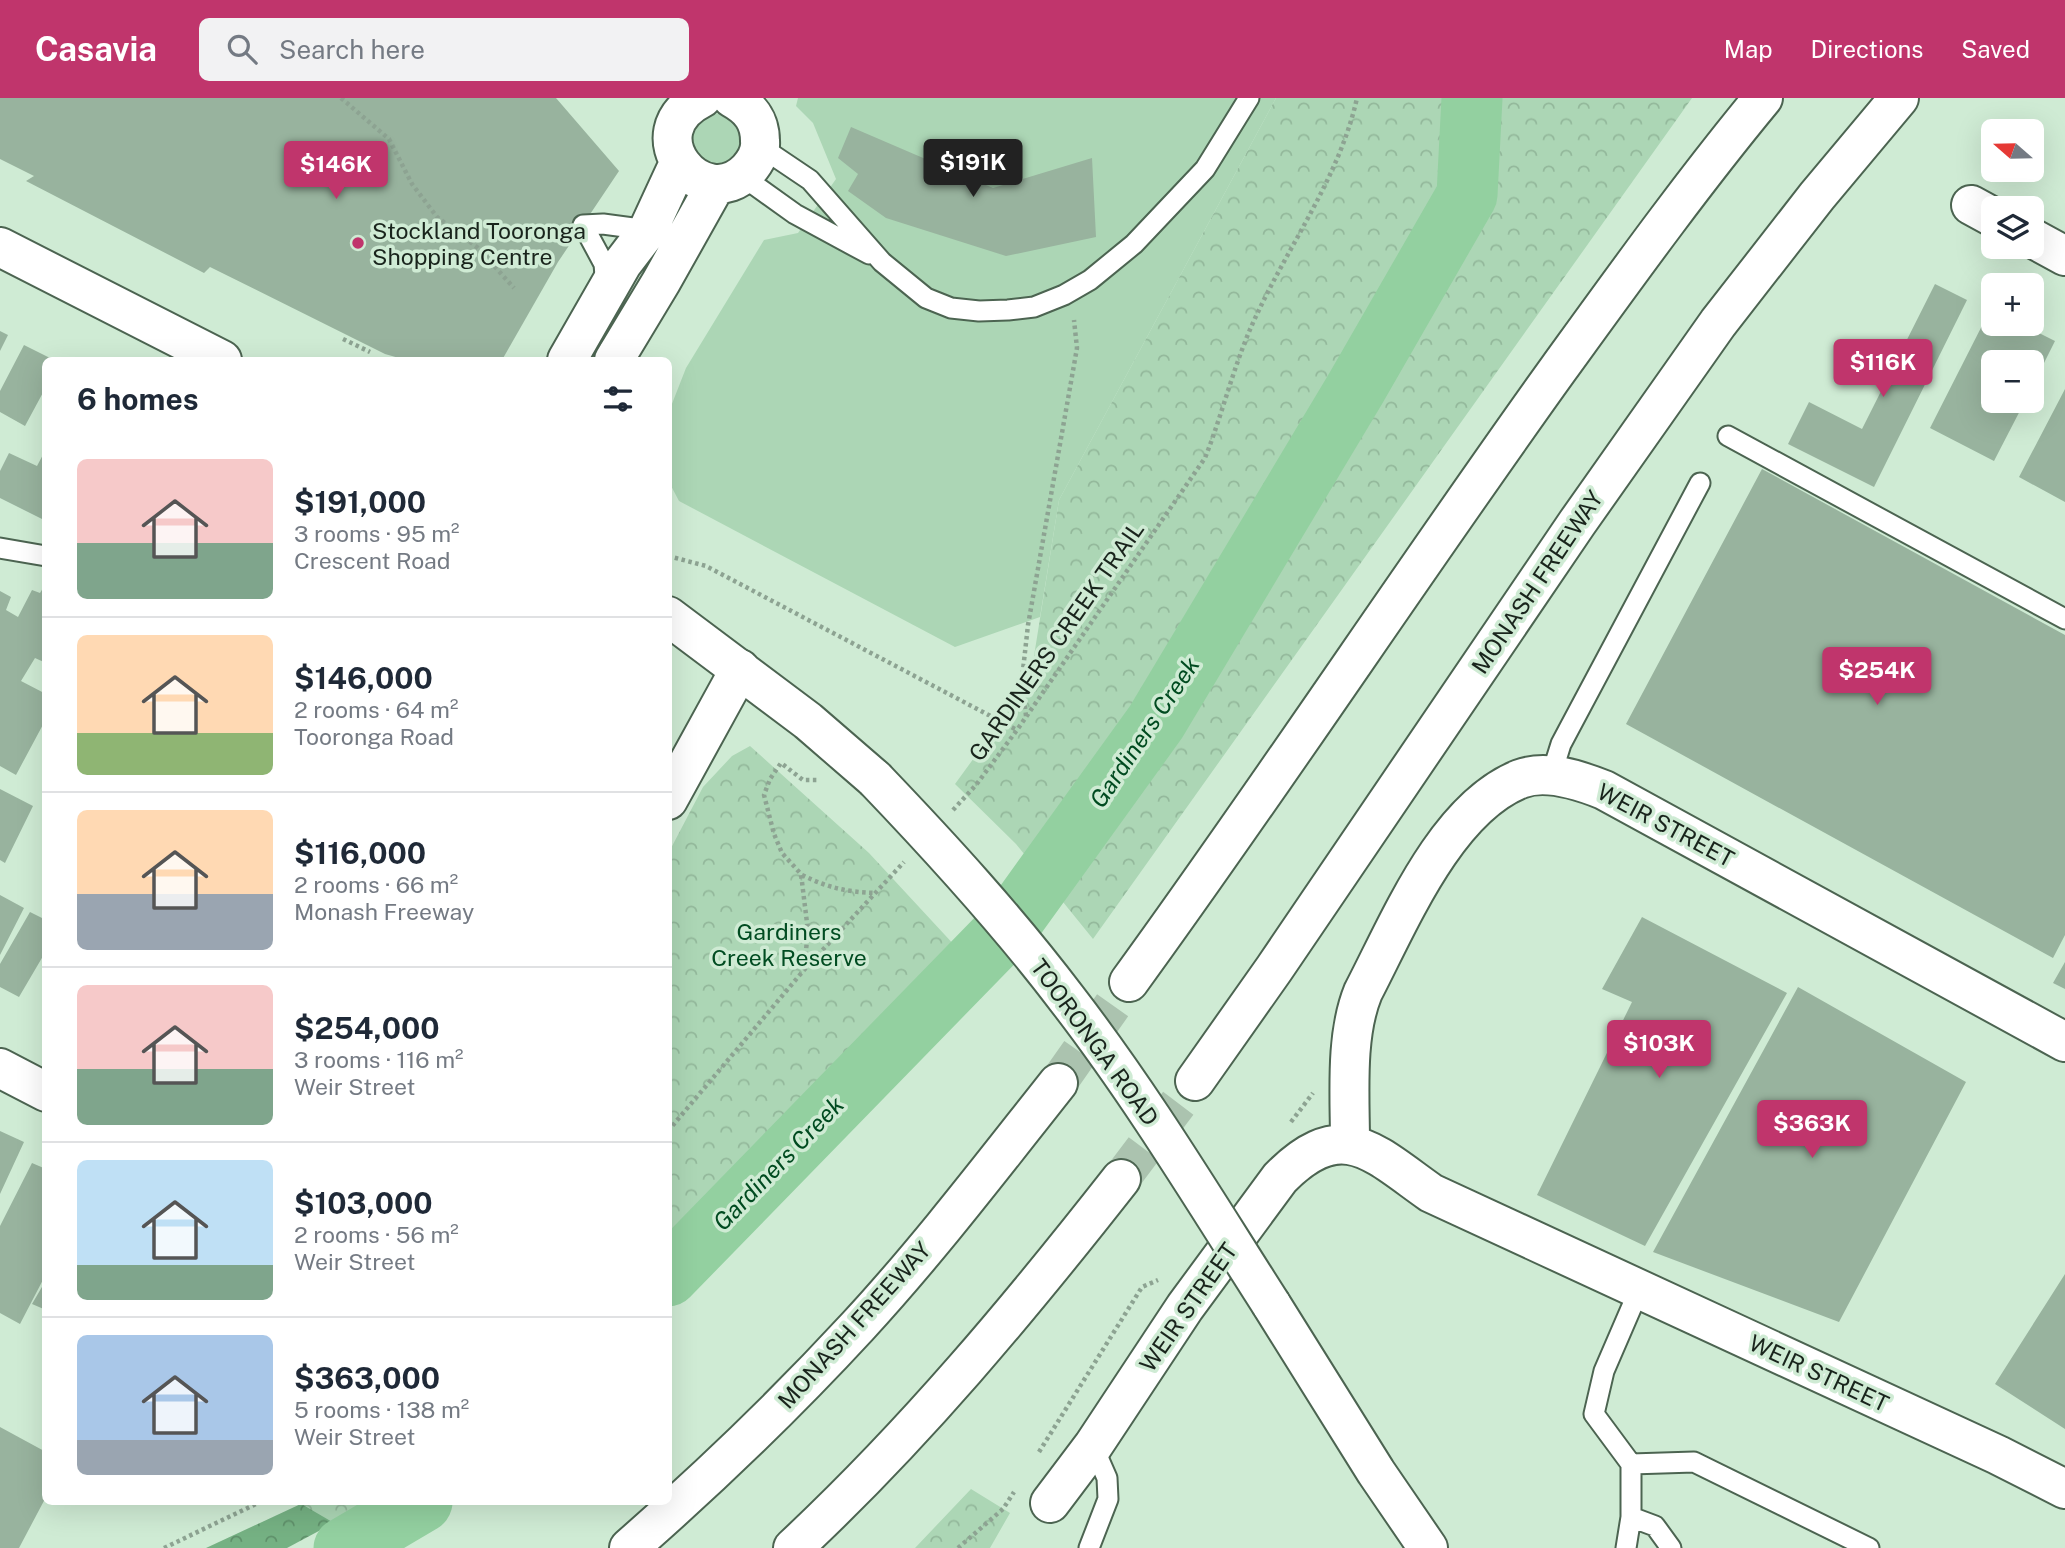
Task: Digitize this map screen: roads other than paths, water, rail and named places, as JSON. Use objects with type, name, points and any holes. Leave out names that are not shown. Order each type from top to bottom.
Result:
[{"type":"main road","points":[[617,357],[662,282],[739,169],[760,132],[755,117],[745,105],[732,98]]},
{"type":"main road","points":[[1129,982],[1184,907],[1490,465],[1632,267],[1763,98]]},
{"type":"main road","name":"MONASH FREEWAY","points":[[1195,1081],[1577,523],[1718,323],[1817,196],[1899,98]]},
{"type":"main road","points":[[678,105],[672,141],[679,163],[695,178],[739,169]]},
{"type":"main road","points":[[569,357],[622,264],[648,230],[679,163]]},
{"type":"main road","points":[[2044,245],[2065,256]]},
{"type":"main road","points":[[0,247],[216,357]]},
{"type":"main road","name":"TOORONGA ROAD","points":[[672,619],[808,721],[875,779],[967,878],[1068,999],[1169,1143],[1376,1472],[1428,1548]]},
{"type":"main road","points":[[672,793],[740,669]]},
{"type":"main road","name":"WEIR STREET","points":[[1350,1143],[1353,1030],[1355,1011],[1363,992],[1448,837],[1471,811],[1522,778],[1551,776],[1580,781],[1604,790],[2065,1042]]},
{"type":"main road","points":[[0,1068],[42,1090]]},
{"type":"main road","name":"MONASH FREEWAY","points":[[629,1548],[757,1431],[859,1324],[964,1202],[1058,1083]]},
{"type":"main road","name":"WEIR STREET","points":[[1050,1503],[1093,1446],[1185,1307],[1280,1178],[1298,1160],[1319,1150],[1350,1143],[1371,1150],[1431,1193],[1998,1455],[2065,1489]]},
{"type":"main road","points":[[793,1548],[937,1403],[1049,1271],[1121,1179]]},
{"type":"lane","points":[[739,169],[810,180],[882,262],[926,298],[951,308],[979,311],[1034,307],[1070,292],[1090,280],[1134,244],[1205,169],[1249,98]]},
{"type":"lane","points":[[739,169],[795,214],[882,262]]},
{"type":"lane","points":[[606,291],[604,264],[583,225],[603,224],[648,230]]},
{"type":"lane","points":[[1728,436],[2065,619]]},
{"type":"lane","points":[[1551,776],[1565,735],[1700,483]]},
{"type":"lane","points":[[0,548],[42,555]]},
{"type":"lane","points":[[1626,1548],[1631,1517],[1631,1464],[1594,1415],[1604,1371],[1639,1290]]},
{"type":"lane","points":[[1089,1548],[1108,1499],[1107,1478],[1093,1446]]},
{"type":"lane","points":[[1631,1464],[1693,1462],[1869,1548]]},
{"type":"lane","points":[[1631,1517],[1655,1526],[1671,1548]]},
{"type":"waterway","name":"Gardiners Creek","points":[[672,1272],[1009,926],[1156,722],[1356,388],[1467,195],[1472,98]]},
{"type":"waterway","name":"Gardiners Creek","points":[[344,1548],[417,1505]]},
{"type":"tunnel","points":[[1058,1083],[1129,982]]},
{"type":"tunnel","points":[[1121,1179],[1195,1081]]},
{"type":"place","name":"Stockland Tooronga Shopping Centre","points":[[358,243]]},
{"type":"park label","name":"Gardiners Creek Reserve","points":[[789,944]]}]
